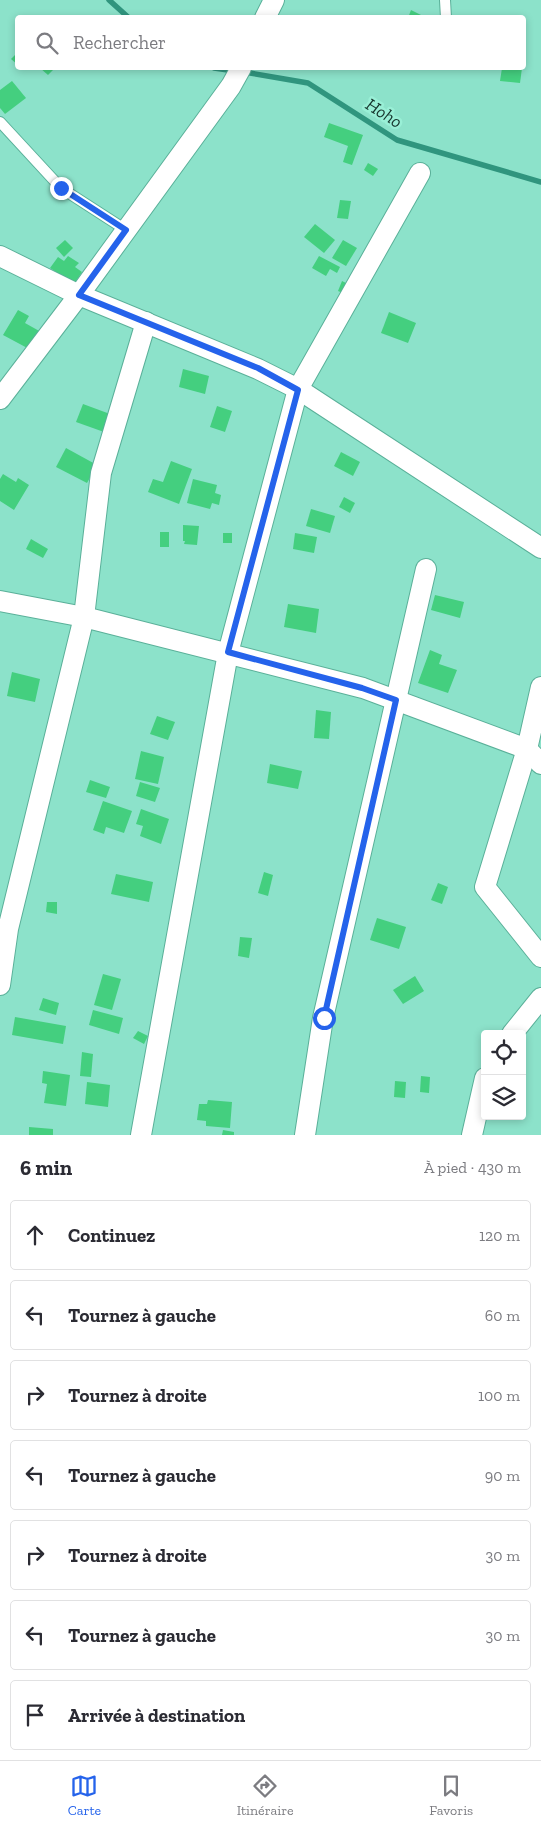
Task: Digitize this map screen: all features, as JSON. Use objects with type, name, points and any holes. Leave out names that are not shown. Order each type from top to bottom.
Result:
[{"type":"street","points":[[267,15],[274,0]]},
{"type":"street","points":[[0,399],[6,380],[79,295],[231,86],[240,70]]},
{"type":"street","points":[[141,1135],[228,652],[298,390],[420,173]]},
{"type":"street","points":[[0,256],[79,295],[258,368],[298,390],[541,548]]},
{"type":"street","points":[[0,985],[4,928],[84,617],[101,473],[146,322]]},
{"type":"street","points":[[305,1135],[324,1018],[426,570]]},
{"type":"street","points":[[0,601],[84,617],[228,652],[362,688],[527,749],[541,764]]},
{"type":"street","points":[[541,687],[527,749],[485,887],[541,957]]},
{"type":"street","points":[[515,1030],[541,998]]},
{"type":"street","points":[[472,1135],[481,1096]]},
{"type":"lane","points":[[445,0],[446,15]]},
{"type":"lane","points":[[0,122],[61,188],[126,230]]},
{"type":"building","points":[[411,10],[421,15],[409,15]]},
{"type":"building","points":[[42,70],[53,70],[48,75]]},
{"type":"building","points":[[502,70],[522,70],[520,83],[500,81]]},
{"type":"building","points":[[12,81],[26,98],[5,114],[0,108],[0,90]]},
{"type":"building","points":[[329,123],[363,135],[352,165],[343,162],[348,146],[324,137]]},
{"type":"building","points":[[368,163],[378,169],[373,176],[364,170]]},
{"type":"building","points":[[340,200],[351,201],[348,219],[337,218]]},
{"type":"building","points":[[315,224],[335,240],[324,253],[304,237]]},
{"type":"building","points":[[65,240],[73,248],[64,257],[56,248]]},
{"type":"building","points":[[343,240],[357,248],[346,266],[332,258]]},
{"type":"building","points":[[68,256],[79,263],[75,267],[82,272],[74,284],[50,268],[58,257],[64,261]]},
{"type":"building","points":[[319,256],[340,267],[337,273],[330,269],[326,276],[312,268]]},
{"type":"building","points":[[342,281],[356,288],[352,297],[338,291]]},
{"type":"building","points":[[18,310],[29,316],[25,323],[41,332],[31,350],[3,335]]},
{"type":"building","points":[[389,312],[416,323],[408,343],[381,333]]},
{"type":"building","points":[[183,369],[209,376],[205,394],[179,387]]},
{"type":"building","points":[[83,404],[110,414],[104,432],[76,422]]},
{"type":"building","points":[[217,406],[232,411],[225,432],[210,427]]},
{"type":"building","points":[[66,448],[97,465],[87,483],[56,467]]},
{"type":"building","points":[[341,452],[360,462],[353,476],[334,466]]},
{"type":"building","points":[[171,461],[192,469],[179,504],[148,492],[153,479],[163,482]]},
{"type":"building","points":[[3,474],[16,482],[18,478],[29,485],[14,510],[0,501],[0,479]]},
{"type":"building","points":[[193,479],[217,485],[215,493],[221,495],[219,505],[212,503],[210,509],[187,503]]},
{"type":"building","points":[[344,497],[355,503],[350,513],[339,507]]},
{"type":"building","points":[[311,509],[335,516],[330,533],[306,526]]},
{"type":"building","points":[[183,525],[199,526],[197,545],[184,544]]},
{"type":"building","points":[[160,532],[169,532],[169,547],[160,547]]},
{"type":"building","points":[[223,533],[232,533],[232,543],[223,543]]},
{"type":"building","points":[[295,533],[317,537],[314,553],[293,549]]},
{"type":"building","points":[[31,539],[48,549],[43,558],[26,549]]},
{"type":"building","points":[[435,595],[464,602],[460,618],[431,610]]},
{"type":"building","points":[[288,604],[319,609],[316,633],[284,627]]},
{"type":"building","points":[[430,650],[442,655],[439,664],[457,670],[448,693],[418,683]]},
{"type":"building","points":[[12,672],[40,679],[35,702],[7,696]]},
{"type":"building","points":[[316,710],[331,712],[329,739],[314,738]]},
{"type":"building","points":[[157,716],[175,722],[168,740],[150,734]]},
{"type":"building","points":[[141,751],[164,757],[158,784],[135,779]]},
{"type":"building","points":[[270,764],[302,771],[298,789],[267,783]]},
{"type":"building","points":[[90,780],[110,787],[106,798],[86,792]]},
{"type":"building","points":[[140,782],[160,788],[155,802],[136,796]]},
{"type":"building","points":[[103,801],[132,811],[124,833],[106,827],[104,834],[93,830]]},
{"type":"building","points":[[141,809],[169,819],[161,844],[140,836],[143,826],[136,824]]},
{"type":"building","points":[[264,872],[273,875],[268,896],[258,893]]},
{"type":"building","points":[[116,874],[153,882],[149,902],[111,894]]},
{"type":"building","points":[[438,883],[448,887],[442,904],[431,900]]},
{"type":"building","points":[[47,902],[57,902],[57,914],[46,912]]},
{"type":"building","points":[[377,918],[406,927],[399,949],[370,940]]},
{"type":"building","points":[[240,937],[252,938],[249,958],[238,956]]},
{"type":"building","points":[[103,974],[121,979],[112,1010],[94,1005]]},
{"type":"building","points":[[415,976],[424,991],[403,1004],[393,990]]},
{"type":"building","points":[[43,998],[59,1003],[56,1015],[39,1010]]},
{"type":"building","points":[[93,1010],[123,1018],[119,1034],[89,1025]]},
{"type":"building","points":[[15,1017],[66,1026],[63,1044],[12,1035]]},
{"type":"building","points":[[138,1031],[148,1036],[144,1044],[133,1038]]},
{"type":"building","points":[[82,1052],[93,1054],[91,1077],[80,1076]]},
{"type":"building","points":[[43,1071],[70,1075],[66,1106],[44,1103],[47,1084],[42,1083]]},
{"type":"building","points":[[421,1076],[430,1077],[429,1093],[420,1092]]},
{"type":"building","points":[[395,1081],[406,1082],[405,1098],[394,1097]]},
{"type":"building","points":[[87,1082],[110,1085],[108,1107],[85,1104]]},
{"type":"building","points":[[208,1100],[232,1102],[230,1128],[206,1126],[206,1121],[197,1120],[199,1104],[207,1104]]},
{"type":"building","points":[[29,1127],[53,1129],[53,1135],[29,1135]]},
{"type":"building","points":[[223,1130],[234,1132],[234,1135],[222,1135]]},
{"type":"waterway","name":"Hoho","points":[[109,0],[126,15]]},
{"type":"waterway","name":"Hoho","points":[[228,70],[235,71]]},
{"type":"waterway","name":"Hoho","points":[[244,72],[308,83],[397,140],[541,182]]},
{"type":"route","points":[[61,188],[126,230],[79,295],[258,368],[298,390],[228,652],[362,688],[396,700],[324,1018]]}]
